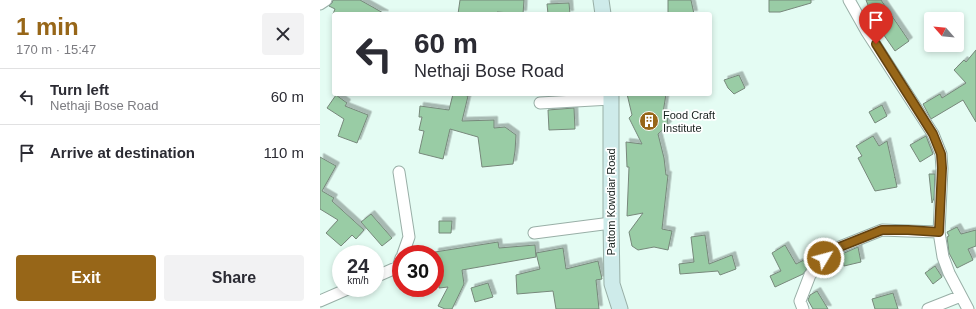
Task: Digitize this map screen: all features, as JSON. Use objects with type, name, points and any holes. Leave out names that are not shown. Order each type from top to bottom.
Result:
[{"type":"main road","points":[[601,0],[603,12]]},
{"type":"main road","name":"Pattom Kowdiar Road","points":[[611,96],[612,284],[620,309]]},
{"type":"street","points":[[320,4],[326,0]]},
{"type":"street","points":[[849,0],[867,32],[933,134],[941,154],[942,168],[939,232],[943,256],[949,274],[968,309]]},
{"type":"street","points":[[540,103],[611,96]]},
{"type":"street","points":[[399,172],[409,237],[406,245]]},
{"type":"street","points":[[534,233],[611,223]]},
{"type":"street","points":[[803,309],[800,301],[810,275],[832,250],[882,230],[939,232]]},
{"type":"street","points":[[320,301],[332,296]]},
{"type":"street","points":[[928,309],[961,296]]},
{"type":"building","points":[[333,0],[360,0],[381,12],[334,12],[335,9],[329,6]]},
{"type":"building","points":[[460,0],[524,0],[523,12],[458,12]]},
{"type":"building","points":[[668,0],[691,0],[694,12],[668,12]]},
{"type":"building","points":[[769,0],[811,0],[811,3],[780,12],[769,12]]},
{"type":"building","points":[[866,0],[881,0],[909,41],[895,51],[872,18]]},
{"type":"building","points":[[569,3],[570,12],[548,12],[547,4]]},
{"type":"building","points":[[976,50],[976,122],[963,100],[931,119],[923,104],[940,94],[942,98],[966,83],[954,70],[964,60],[966,62]]},
{"type":"building","points":[[739,75],[745,88],[734,94],[728,88],[724,80]]},
{"type":"building","points":[[335,96],[337,96],[347,103],[345,106],[368,115],[357,143],[338,136],[344,119],[327,108]]},
{"type":"building","points":[[452,96],[468,96],[462,121],[494,120],[494,128],[505,127],[516,135],[513,164],[482,167],[478,137],[450,129],[443,159],[419,153],[424,131],[419,130],[422,117],[419,117],[420,106],[449,110]]},
{"type":"building","points":[[627,96],[666,96],[663,113],[667,114],[668,125],[658,134],[664,158],[666,175],[668,175],[662,229],[672,231],[668,250],[654,247],[638,250],[632,246],[629,232],[643,213],[627,216],[629,167],[627,167],[626,142],[642,144],[629,118],[632,115]]},
{"type":"building","points":[[882,105],[887,116],[875,123],[869,112]]},
{"type":"building","points":[[574,108],[575,129],[549,130],[548,110]]},
{"type":"building","points":[[873,136],[879,146],[887,141],[897,187],[875,191],[858,158],[862,156],[856,146]]},
{"type":"building","points":[[926,136],[933,154],[920,162],[910,145]]},
{"type":"building","points":[[320,157],[336,166],[322,191],[334,198],[332,201],[364,230],[356,239],[352,235],[342,245],[340,245],[326,233],[338,220],[320,209]]},
{"type":"building","points":[[929,174],[935,174],[934,198],[932,203]]},
{"type":"building","points":[[371,214],[392,238],[381,245],[361,222]]},
{"type":"building","points":[[439,221],[452,221],[451,233],[439,233]]},
{"type":"building","points":[[957,227],[961,234],[976,230],[976,246],[968,249],[973,260],[957,268],[949,253],[947,237],[949,236],[947,232]]},
{"type":"building","points":[[705,235],[709,264],[732,255],[736,269],[720,275],[718,271],[680,274],[679,264],[694,262],[691,237]]},
{"type":"building","points":[[498,242],[499,248],[535,245],[536,257],[462,270],[464,284],[452,309],[445,309],[438,306],[448,287],[444,287],[444,251]]},
{"type":"building","points":[[785,245],[796,264],[804,260],[808,267],[803,274],[775,287],[770,276],[781,271],[772,253]]},
{"type":"building","points":[[858,247],[861,262],[844,266],[842,254]]},
{"type":"building","points":[[563,248],[566,269],[598,261],[602,279],[596,280],[599,309],[556,309],[553,291],[517,294],[516,275],[540,269],[536,253]]},
{"type":"building","points":[[935,266],[942,277],[933,284],[925,273]]},
{"type":"building","points":[[488,283],[493,297],[475,302],[471,288]]},
{"type":"building","points":[[817,291],[828,309],[813,309],[808,300],[810,295]]},
{"type":"building","points":[[893,293],[898,309],[875,309],[872,299]]},
{"type":"place","name":"Food Craft Institute","points":[[649,121]]},
{"type":"route","points":[[824,258],[832,250],[882,230],[939,232],[942,168],[941,154],[933,134],[876,44]]}]
